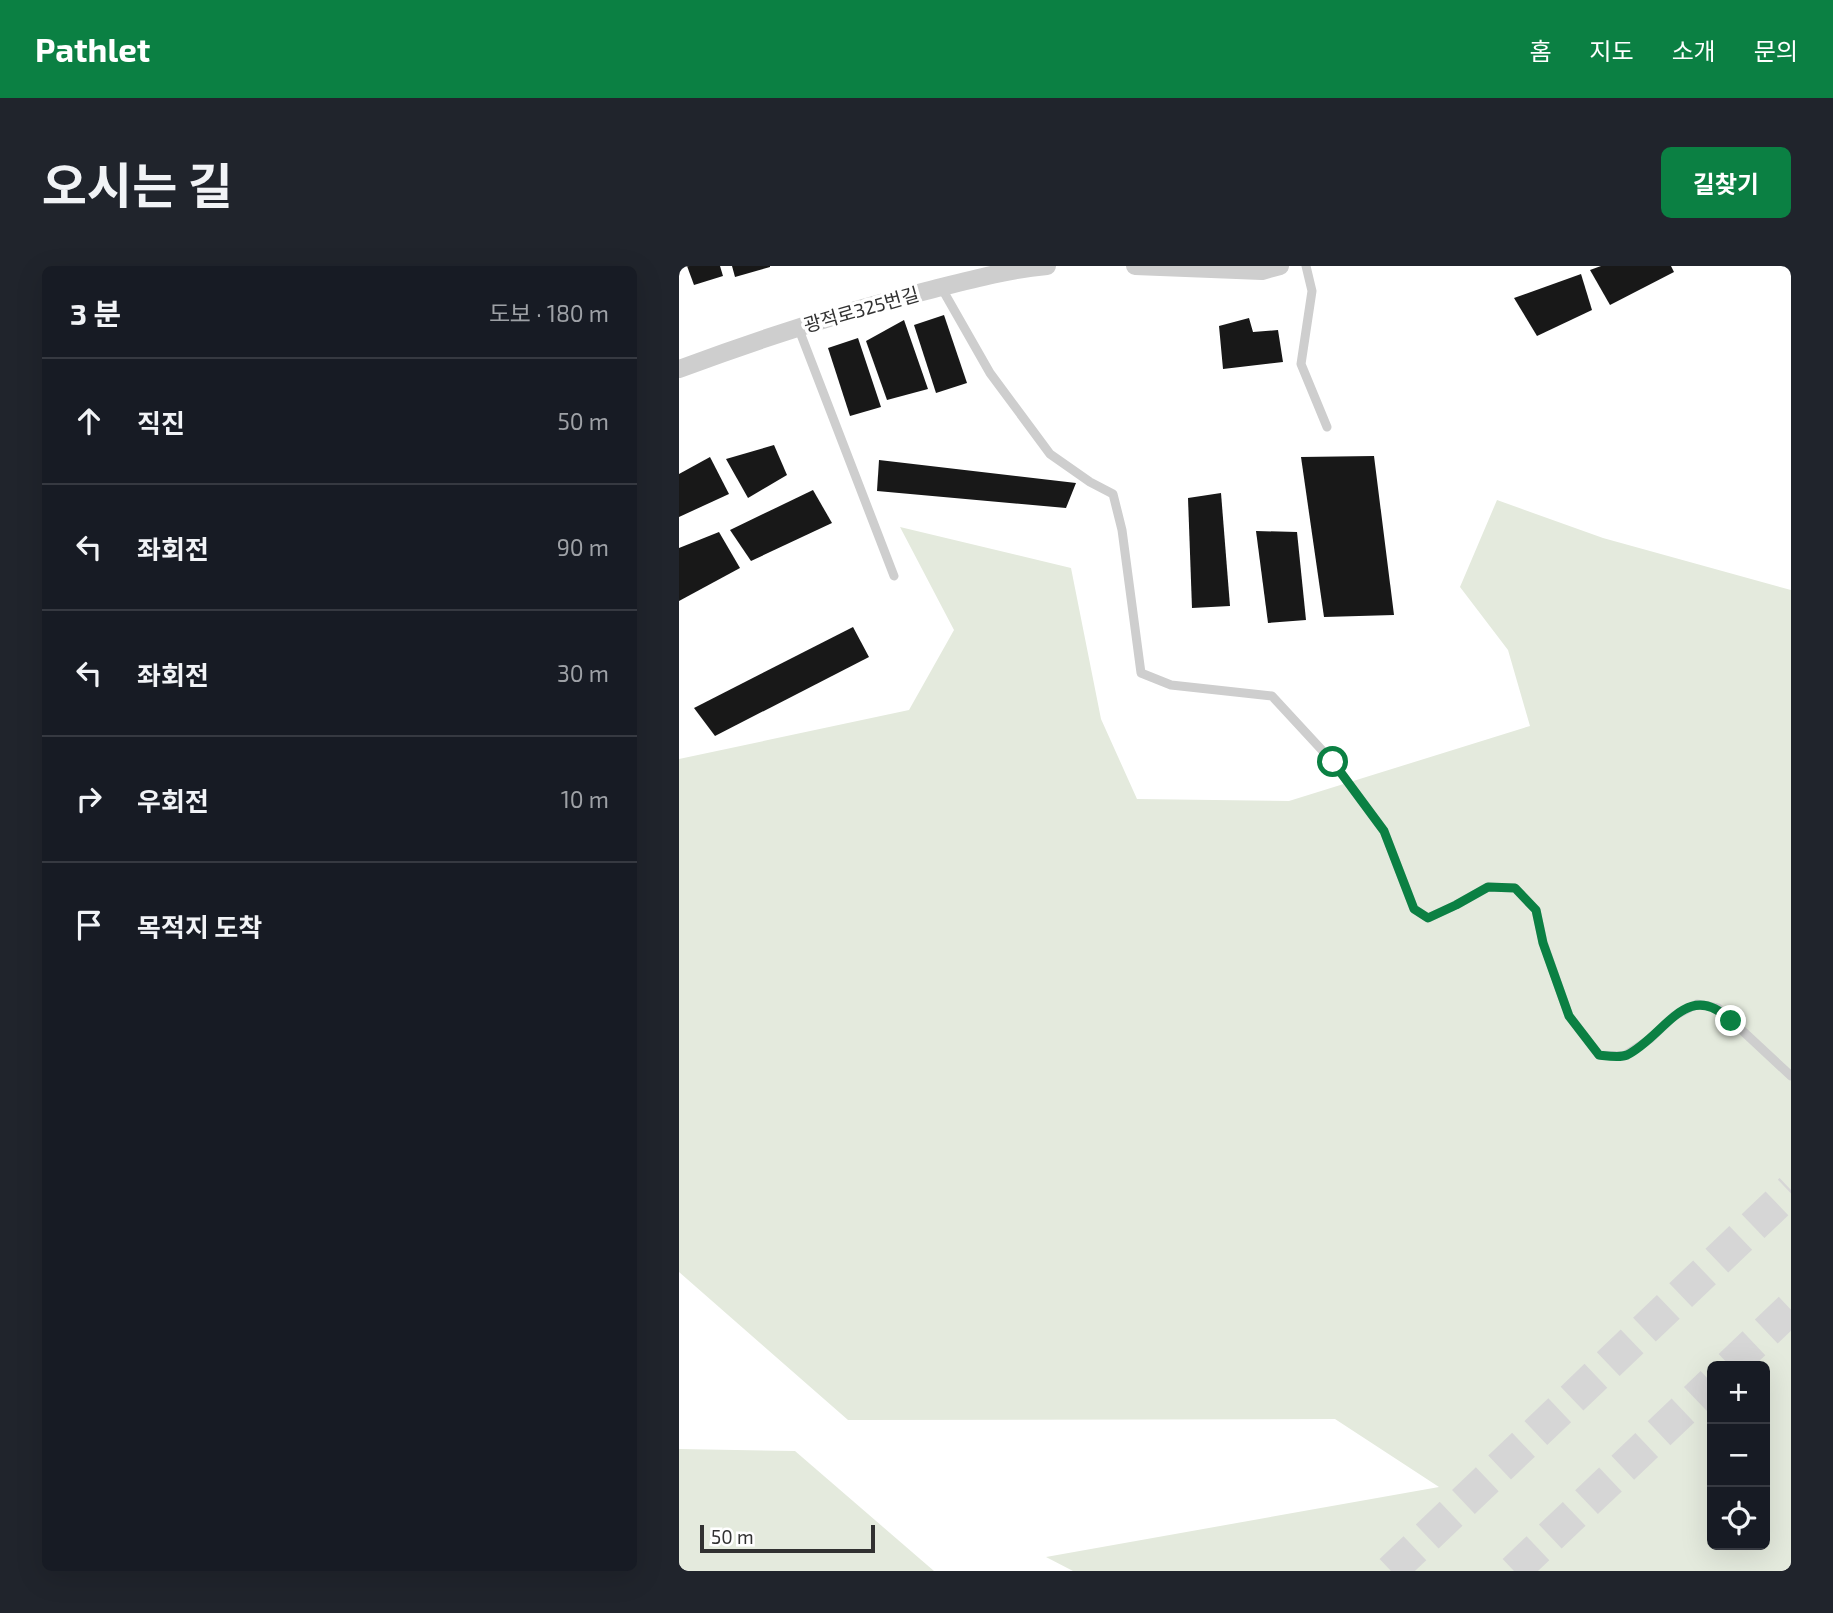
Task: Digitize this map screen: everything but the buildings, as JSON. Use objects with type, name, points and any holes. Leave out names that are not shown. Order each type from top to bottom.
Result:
[{"type":"street","name":"광적로325번길","points":[[679,369],[798,327],[1009,270],[1047,266]]},
{"type":"street","points":[[1135,266],[1262,271],[1280,266]]},
{"type":"lane","points":[[1306,266],[1313,291],[1301,364],[1327,427]]},
{"type":"lane","points":[[941,287],[990,373],[1050,454],[1090,482],[1113,494],[1122,530],[1141,673],[1171,685],[1272,696],[1333,762],[1384,831],[1414,909],[1428,918],[1488,887],[1515,888],[1536,910],[1543,943],[1569,1016],[1599,1055],[1625,1056],[1650,1039],[1674,1016],[1697,1004],[1718,1008],[1791,1076]]},
{"type":"lane","points":[[798,327],[894,576]]},
{"type":"shaded area","points":[[1497,500],[1603,538],[1791,590],[1791,1571],[1073,1571],[1046,1557],[1439,1487],[1335,1419],[848,1420],[679,1272],[679,759],[909,710],[954,630],[900,527],[1071,568],[1101,719],[1137,799],[1289,801],[1530,726],[1508,650],[1460,587]]},
{"type":"shaded area","points":[[679,1449],[795,1451],[934,1571],[679,1571]]},
{"type":"tunnel","points":[[1391,1571],[1791,1190]]},
{"type":"tunnel","points":[[1735,1361],[1791,1308]]},
{"type":"tunnel","points":[[1514,1571],[1707,1388]]},
{"type":"route","points":[[1333,762],[1384,831],[1414,909],[1428,918],[1488,887],[1515,888],[1536,910],[1543,943],[1569,1016],[1599,1055],[1625,1056],[1650,1039],[1674,1016],[1697,1004],[1718,1008],[1731,1021]]}]
